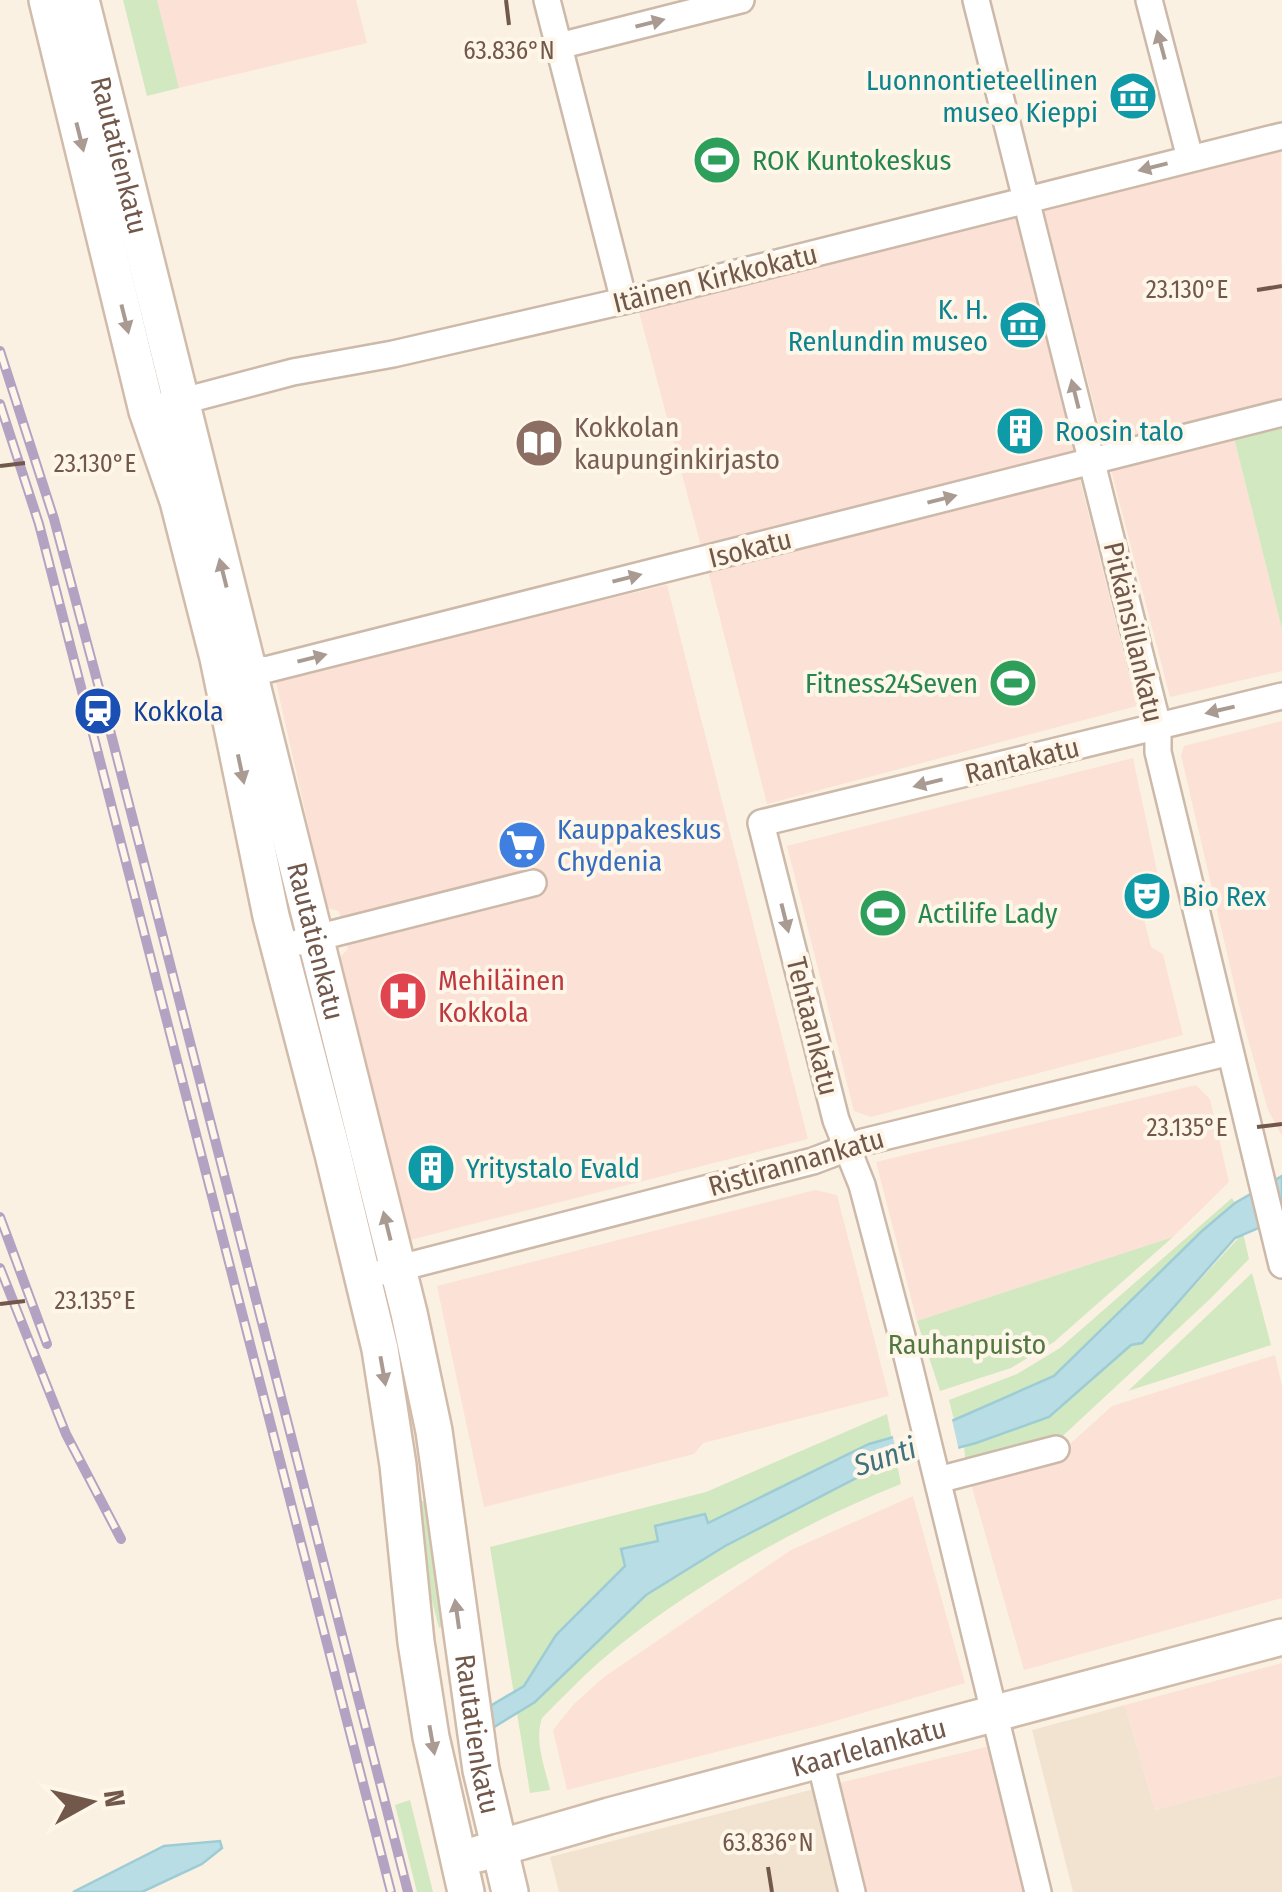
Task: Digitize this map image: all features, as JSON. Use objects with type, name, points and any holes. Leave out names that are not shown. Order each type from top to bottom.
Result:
[{"type":"main road","name":"Rautatienkatu","points":[[47,0],[232,663],[314,939],[380,1273],[380,1349],[416,1642],[431,1738],[462,1876]]},
{"type":"main road","name":"Rautatienkatu","points":[[81,0],[163,406]]},
{"type":"main road","name":"Rautatienkatu","points":[[232,663],[278,946],[380,1273],[434,1431],[467,1682],[510,1892]]},
{"type":"main road","name":"Kaarlelankatu","points":[[462,1876],[499,1848],[1282,1637]]},
{"type":"street","points":[[547,0],[624,301]]},
{"type":"street","points":[[559,46],[741,0]]},
{"type":"street","name":"Pitkänsillankatu","points":[[976,0],[1158,726],[1158,752],[1282,1265]]},
{"type":"street","points":[[1149,0],[1190,158]]},
{"type":"street","name":"Itäinen Kirkkokatu","points":[[163,406],[293,372],[393,354],[624,301],[1282,136]]},
{"type":"street","name":"Isokatu","points":[[232,663],[265,670],[1282,414]]},
{"type":"street","name":"Rantakatu","points":[[762,824],[1282,696]]},
{"type":"street","name":"Tehtaankatu","points":[[762,824],[836,1120],[862,1184],[1038,1892]]},
{"type":"street","points":[[278,946],[533,883]]},
{"type":"street","name":"Ristirannankatu","points":[[380,1273],[847,1150],[881,1137],[1230,1052]]},
{"type":"street","points":[[935,1469],[1056,1450]]},
{"type":"street","points":[[820,1761],[852,1892]]},
{"type":"shaded area","points":[[157,0],[356,0],[367,43],[179,88]]},
{"type":"shaded area","points":[[1281,150],[1282,403],[1105,448],[1044,210]]},
{"type":"shaded area","points":[[1015,217],[1074,452],[701,546],[639,312]]},
{"type":"shaded area","points":[[1234,438],[1282,629],[1282,671],[1170,697],[1111,470]]},
{"type":"shaded area","points":[[1079,476],[1137,706],[767,804],[708,571]]},
{"type":"shaded area","name":"Kauppakeskus Chydenia","points":[[667,585],[808,1139],[410,1240],[340,957],[348,949],[339,911],[327,908],[275,678]]},
{"type":"shaded area","points":[[1282,721],[1282,1136],[1268,1110],[1242,1018],[1181,755],[1184,746]]},
{"type":"shaded area","points":[[1133,758],[1164,904],[1143,915],[1151,947],[1163,954],[1183,1035],[871,1117],[854,1111],[787,846]]},
{"type":"shaded area","points":[[1196,1085],[1210,1099],[1229,1182],[1173,1237],[917,1321],[876,1162]]},
{"type":"shaded area","points":[[815,1190],[837,1195],[889,1396],[703,1443],[694,1454],[484,1507],[437,1286]]},
{"type":"shaded area","points":[[1275,1355],[1282,1386],[1282,1598],[1024,1670],[969,1477],[1060,1453],[1112,1406]]},
{"type":"shaded area","points":[[913,1496],[965,1683],[818,1726],[567,1790],[553,1730],[604,1677],[791,1550]]},
{"type":"shaded area","points":[[1282,1663],[1282,1775],[1155,1810],[1125,1705]]},
{"type":"shaded area","points":[[1125,1705],[1155,1810],[1282,1775],[1282,1892],[1073,1892],[1032,1730]]},
{"type":"shaded area","points":[[990,1746],[1025,1892],[859,1892],[831,1785]]},
{"type":"shaded area","points":[[818,1788],[843,1892],[559,1892],[550,1857]]},
{"type":"green space","points":[[123,0],[157,0],[179,88],[147,96]]},
{"type":"green space","points":[[1282,426],[1282,629],[1234,438]]},
{"type":"green space","points":[[1232,1198],[1235,1203],[1054,1376],[954,1420],[949,1400],[1017,1374],[1060,1348]]},
{"type":"green space","points":[[1243,1233],[1249,1259],[1053,1445],[966,1467],[964,1446],[976,1443],[1131,1345],[1142,1343]]},
{"type":"green space","name":"Rauhanpuisto","points":[[1173,1237],[1054,1342],[1011,1368],[940,1391],[917,1321]]},
{"type":"green space","points":[[1252,1273],[1271,1345],[1128,1391]]},
{"type":"green space","points":[[887,1414],[901,1484],[822,1519],[742,1562],[629,1637],[542,1718],[540,1745],[550,1790],[530,1793],[490,1547],[706,1492]]},
{"type":"green space","points":[[417,1498],[430,1505],[445,1626],[439,1628],[422,1562]]},
{"type":"green space","points":[[410,1800],[433,1892],[417,1892],[395,1805]]},
{"type":"water","name":"Sunti","points":[[1282,1176],[1282,1218],[1235,1238],[1142,1343],[1131,1345],[1049,1417],[976,1443],[870,1471],[725,1546],[646,1595],[535,1702],[491,1729],[487,1708],[524,1686],[556,1635],[625,1566],[621,1549],[658,1541],[655,1526],[705,1514],[708,1523],[869,1444],[954,1420],[1054,1376],[1202,1231],[1235,1203]]},
{"type":"water","points":[[220,1841],[222,1848],[202,1864],[142,1892],[73,1892],[164,1846]]},
{"type":"pier","points":[[951,1415],[959,1451],[899,1467],[892,1432]]},
{"type":"railway","points":[[0,351],[54,519],[103,703],[408,1892]]},
{"type":"railway","points":[[0,404],[39,524],[391,1892]]},
{"type":"railway","points":[[0,1217],[47,1344]]},
{"type":"railway","points":[[0,1268],[66,1434],[121,1539]]},
{"type":"place","name":"Luonnontieteellinen museo Kieppi","points":[[1133,96]]},
{"type":"place","name":"ROK Kuntokeskus","points":[[717,160]]},
{"type":"place","name":"K. H. Renlundin museo","points":[[1023,325]]},
{"type":"place","name":"Roosin talo","points":[[1020,431]]},
{"type":"place","name":"Kokkolan kaupunginkirjasto","points":[[539,443]]},
{"type":"place","name":"Fitness24Seven","points":[[1013,683]]},
{"type":"place","name":"Kokkola","points":[[98,711]]},
{"type":"place","name":"Kauppakeskus Chydenia","points":[[522,845]]},
{"type":"place","name":"Bio Rex","points":[[1147,896]]},
{"type":"place","name":"Actilife Lady","points":[[883,913]]},
{"type":"place","name":"Mehiläinen Kokkola","points":[[403,996]]},
{"type":"place","name":"Yritystalo Evald","points":[[431,1168]]}]
